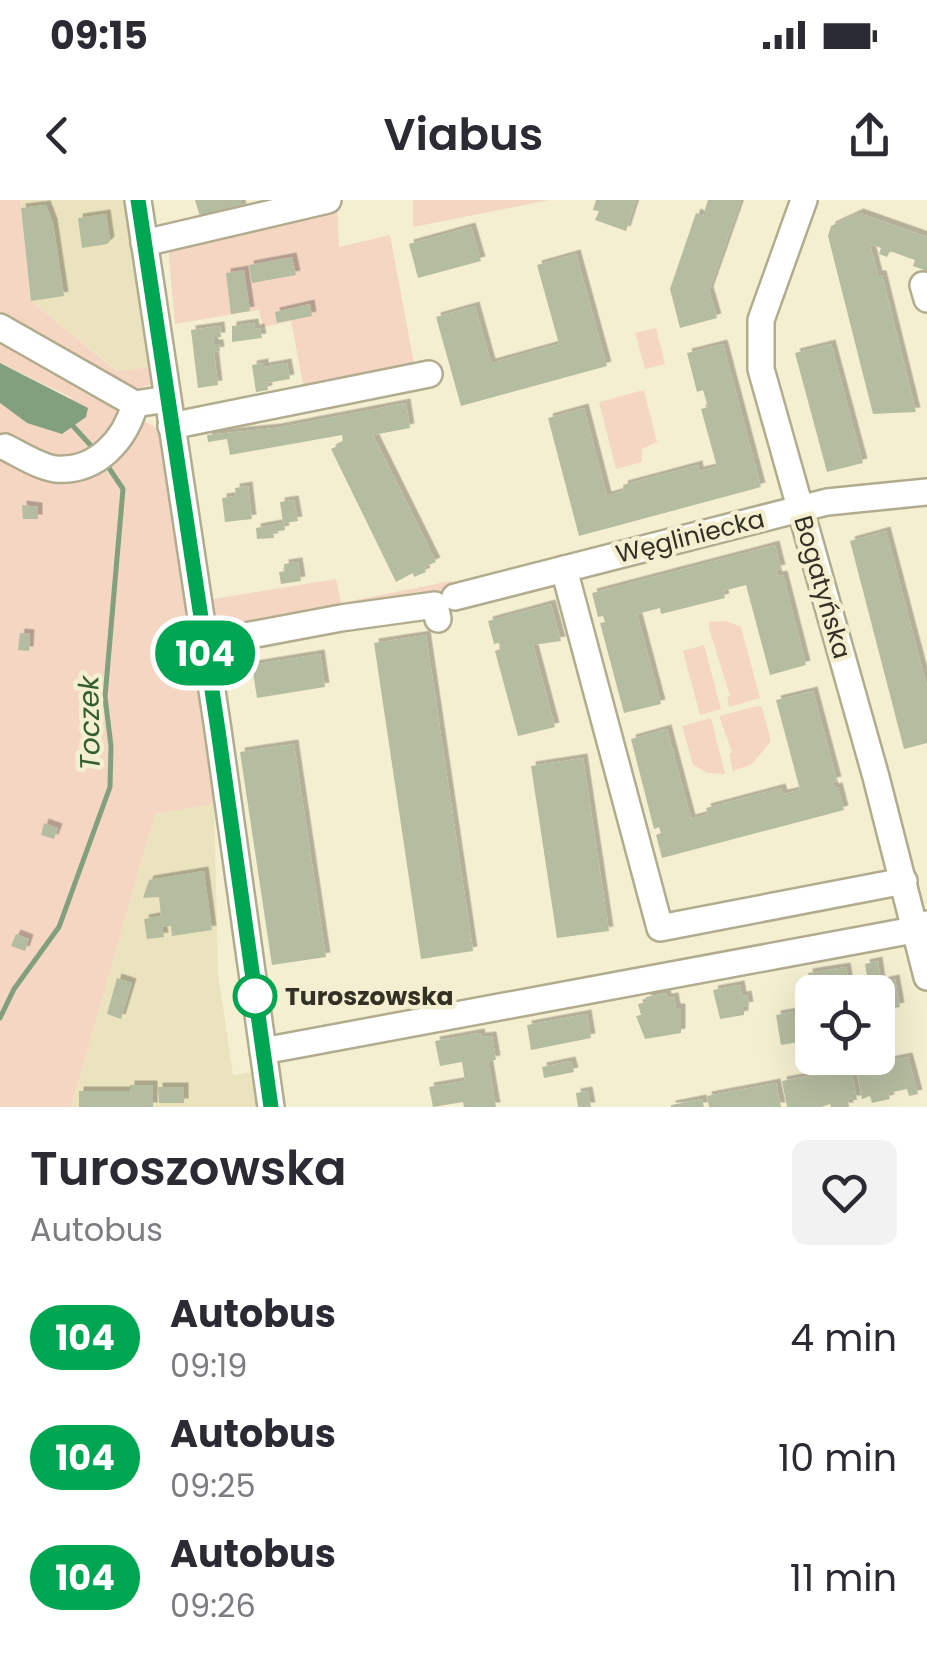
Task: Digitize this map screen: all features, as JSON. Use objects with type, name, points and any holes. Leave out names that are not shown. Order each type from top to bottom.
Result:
[{"type":"street","points":[[138,200],[271,1107]]},
{"type":"street","points":[[144,242],[328,200]]},
{"type":"street","name":"Bogatyńska","points":[[804,200],[761,320],[761,368],[904,880],[927,977]]},
{"type":"street","points":[[0,327],[135,404],[167,399]]},
{"type":"street","points":[[171,426],[430,374]]},
{"type":"street","points":[[5,447],[52,469],[74,468],[106,454],[129,426],[135,404]]},
{"type":"street","name":"Węgliniecka","points":[[455,597],[800,508],[927,492]]},
{"type":"street","points":[[564,568],[660,928],[904,880]]},
{"type":"street","points":[[203,644],[347,616],[435,605],[438,619]]},
{"type":"street","points":[[263,1051],[915,928]]},
{"type":"shaded area","points":[[0,200],[20,200],[31,301],[117,371],[152,367],[152,384],[132,391],[0,319]]},
{"type":"shaded area","points":[[20,200],[126,200],[152,367],[118,371],[31,301]]},
{"type":"shaded area","points":[[413,200],[549,200],[413,227]]},
{"type":"shaded area","points":[[337,205],[339,247],[390,235],[415,369],[304,389],[291,321],[263,327],[259,310],[175,324],[168,248]]},
{"type":"shaded area","points":[[656,328],[665,364],[645,369],[635,333]]},
{"type":"shaded area","points":[[0,339],[158,429],[214,804],[155,814],[71,1107],[0,1107],[0,403],[27,423],[72,398],[0,363]]},
{"type":"shaded area","points":[[0,363],[88,408],[86,417],[62,434],[27,423],[0,403]]},
{"type":"shaded area","points":[[644,390],[657,442],[642,449],[642,462],[616,469],[599,402]]},
{"type":"shaded area","points":[[336,579],[341,603],[451,581],[453,596],[217,629],[213,599]]},
{"type":"shaded area","points":[[726,621],[741,627],[760,698],[729,707],[730,696],[709,628],[709,622]]},
{"type":"shaded area","points":[[704,645],[721,709],[700,715],[683,651]]},
{"type":"shaded area","points":[[762,707],[771,741],[752,764],[733,771],[729,754],[732,752],[719,716]]},
{"type":"shaded area","points":[[711,718],[725,774],[708,773],[693,765],[682,726]]},
{"type":"shaded area","points":[[214,804],[218,973],[233,1075],[253,1072],[259,1107],[71,1107],[155,814]]},
{"type":"building","points":[[195,200],[240,200],[242,208],[201,220]]},
{"type":"building","points":[[596,200],[636,200],[626,231],[595,220],[599,211],[593,210]]},
{"type":"building","points":[[708,200],[741,200],[709,291],[717,318],[680,328],[670,289],[696,213],[703,216]]},
{"type":"building","points":[[46,205],[53,223],[64,296],[31,301],[21,208]]},
{"type":"building","points":[[859,213],[927,237],[927,271],[913,266],[915,260],[890,251],[887,257],[879,254],[881,248],[870,244],[878,275],[882,275],[916,412],[873,414],[828,236],[831,226]]},
{"type":"building","points":[[106,214],[110,241],[82,248],[78,218]]},
{"type":"building","points":[[471,227],[481,261],[418,278],[409,244]]},
{"type":"building","points":[[576,254],[607,366],[461,406],[436,317],[475,306],[491,363],[559,344],[537,265]]},
{"type":"building","points":[[292,257],[296,275],[252,283],[249,265]]},
{"type":"building","points":[[244,270],[250,311],[231,314],[226,273]]},
{"type":"building","points":[[310,304],[312,316],[277,323],[275,312]]},
{"type":"building","points":[[254,323],[262,338],[232,342],[232,326]]},
{"type":"building","points":[[220,326],[221,337],[213,337],[220,351],[214,352],[218,385],[198,388],[191,330]]},
{"type":"building","points":[[723,344],[761,487],[579,536],[548,418],[584,408],[607,496],[624,491],[623,485],[698,465],[699,471],[717,467],[701,409],[708,407],[703,390],[697,392],[687,353]]},
{"type":"building","points":[[831,344],[863,463],[827,472],[795,353]]},
{"type":"building","points":[[264,363],[264,367],[287,363],[290,379],[267,383],[268,390],[256,392],[252,365]]},
{"type":"building","points":[[406,403],[410,428],[373,435],[436,562],[424,567],[426,572],[414,577],[413,573],[396,582],[331,449],[343,443],[342,435],[230,455],[227,439],[208,442],[207,435],[276,428]]},
{"type":"building","points":[[248,486],[252,519],[225,522],[222,498],[236,496],[235,488]]},
{"type":"building","points":[[294,500],[298,521],[284,523],[285,530],[273,532],[274,538],[257,539],[256,528],[283,523],[280,502]]},
{"type":"building","points":[[22,505],[38,507],[38,519],[23,519]]},
{"type":"building","points":[[886,531],[927,687],[927,743],[904,749],[850,541]]},
{"type":"building","points":[[775,545],[781,569],[776,570],[778,576],[783,575],[806,665],[770,675],[746,585],[723,591],[725,598],[661,614],[660,608],[637,614],[661,704],[624,713],[600,623],[605,622],[603,616],[598,617],[592,593]]},
{"type":"building","points":[[298,562],[301,581],[281,584],[279,572],[285,571],[284,564]]},
{"type":"building","points":[[551,604],[561,641],[533,645],[555,727],[518,736],[495,651],[500,649],[499,643],[494,644],[488,621]]},
{"type":"building","points":[[20,633],[30,634],[29,651],[18,650]]},
{"type":"building","points":[[426,635],[473,951],[421,959],[374,643]]},
{"type":"building","points":[[320,654],[325,687],[257,698],[252,665]]},
{"type":"building","points":[[813,691],[837,781],[832,782],[834,788],[838,787],[844,810],[662,858],[656,835],[661,833],[659,827],[654,829],[631,739],[667,729],[691,819],[708,814],[706,808],[781,788],[783,794],[800,790],[776,700]]},
{"type":"building","points":[[294,744],[326,957],[272,965],[240,752]]},
{"type":"building","points":[[583,758],[609,931],[557,938],[531,766]]},
{"type":"building","points":[[44,823],[58,828],[54,839],[41,835]]},
{"type":"building","points":[[204,871],[212,930],[172,936],[171,926],[162,927],[164,937],[147,939],[144,919],[161,916],[159,897],[143,898],[149,880]]},
{"type":"building","points":[[16,934],[29,939],[25,951],[11,946]]},
{"type":"building","points":[[878,961],[880,975],[867,975],[865,964]]},
{"type":"building","points":[[846,967],[847,975],[808,975]]},
{"type":"building","points":[[117,978],[132,983],[121,1019],[107,1014]]},
{"type":"building","points":[[895,979],[900,1007],[895,1008]]},
{"type":"building","points":[[740,985],[749,1006],[744,1007],[744,1015],[720,1019],[713,990]]},
{"type":"building","points":[[666,993],[667,998],[674,997],[676,1008],[681,1008],[681,1033],[645,1039],[636,1016],[641,1015],[638,1004],[647,1002],[646,997]]},
{"type":"building","points":[[793,1012],[795,1043],[781,1045],[776,1015]]},
{"type":"building","points":[[587,1014],[591,1038],[531,1050],[527,1025]]},
{"type":"building","points":[[480,1033],[481,1037],[492,1036],[496,1060],[488,1061],[496,1107],[464,1107],[463,1102],[433,1107],[429,1087],[465,1081],[462,1062],[440,1066],[435,1041]]},
{"type":"building","points":[[908,1057],[918,1094],[909,1096],[907,1089],[888,1093],[890,1099],[872,1103],[870,1096],[862,1099],[858,1075],[895,1075],[895,1060]]},
{"type":"building","points":[[571,1061],[574,1072],[544,1078],[542,1067]]},
{"type":"building","points":[[814,1075],[852,1075],[857,1100],[848,1100],[849,1107],[787,1107],[782,1081]]},
{"type":"building","points":[[776,1083],[781,1107],[709,1107],[707,1096]]},
{"type":"building","points":[[130,1085],[153,1085],[153,1107],[79,1107],[79,1091],[130,1091]]},
{"type":"building","points":[[158,1087],[184,1087],[184,1103],[159,1103]]},
{"type":"building","points":[[588,1091],[591,1107],[578,1107],[576,1093]]},
{"type":"building","points":[[702,1099],[704,1107],[671,1107],[671,1105]]},
{"type":"waterway","name":"Toczek","points":[[73,426],[94,449]]},
{"type":"waterway","name":"Toczek","points":[[0,1018],[14,989],[59,927],[110,787],[111,746],[105,697],[123,489],[107,465]]},
{"type":"bus line","name":"104","points":[[138,200],[271,1107]]},
{"type":"place","name":"Turoszowska","points":[[255,996]]}]
